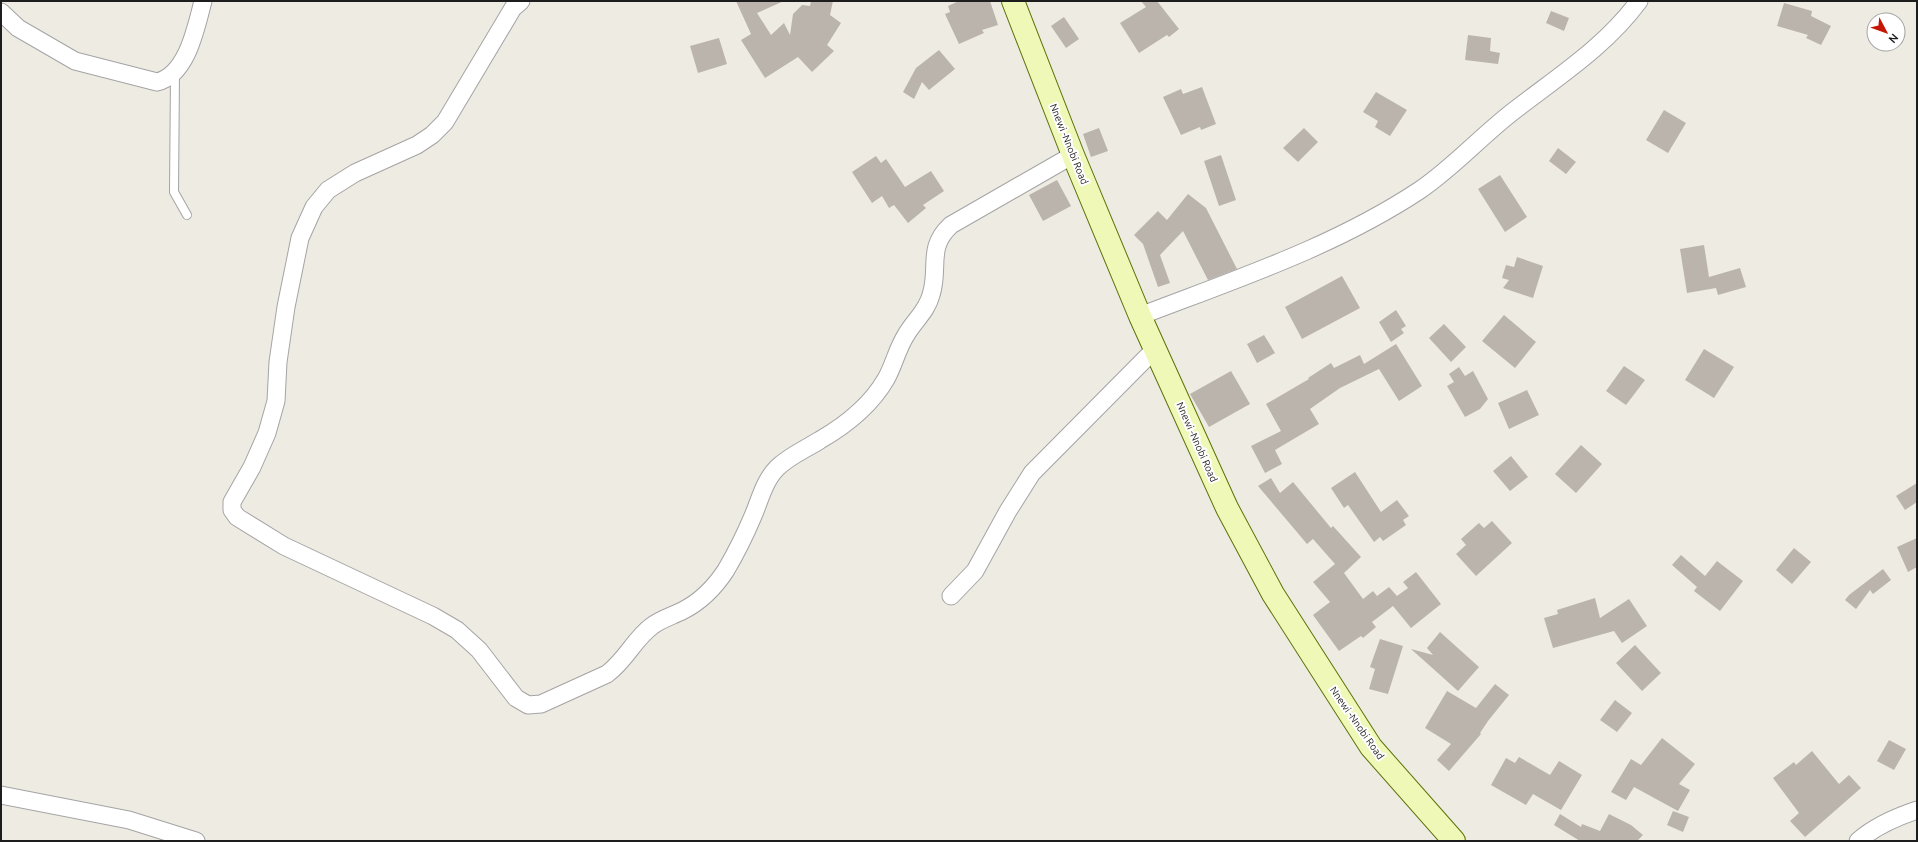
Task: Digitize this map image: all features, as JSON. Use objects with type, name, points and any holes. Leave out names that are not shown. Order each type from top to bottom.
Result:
[{"type":"main road","name":"Nnewi -Nnobi Road","points":[[1013,1],[1073,155],[1140,316],[1227,508],[1273,594],[1301,641],[1371,747],[1454,841]]},
{"type":"street","points":[[1,12],[18,28],[75,61],[157,82],[166,79],[175,73],[196,30],[203,1]]},
{"type":"street","points":[[521,1],[513,8],[445,122],[432,135],[417,145],[355,174],[328,190],[314,207],[300,238],[286,307],[278,362],[276,401],[267,433],[252,467],[232,502],[232,510],[237,517],[284,546],[434,616],[457,630],[479,650],[516,698],[528,705],[541,704],[608,674],[617,667],[630,652],[636,640],[652,626],[684,610],[709,592],[725,571],[753,517],[768,481],[777,468],[827,436],[866,406],[880,389],[887,378],[906,335],[925,309],[932,294],[935,267],[934,253],[940,234],[951,225],[1073,155]]},
{"type":"street","points":[[1140,316],[1282,263],[1354,228],[1421,189],[1465,154],[1513,111],[1599,46],[1639,1]]},
{"type":"street","points":[[951,596],[975,571],[1008,511],[1032,473],[1155,349]]},
{"type":"street","points":[[1,795],[128,820],[196,841]]},
{"type":"street","points":[[1858,841],[1864,835],[1896,817],[1917,810]]},
{"type":"lane","points":[[175,73],[174,192],[187,215]]},
{"type":"building","points":[[736,1],[784,1],[757,13],[771,35],[784,23],[790,35],[793,14],[802,5],[810,6],[811,1],[833,1],[830,15],[841,23],[827,45],[834,51],[812,72],[798,57],[765,78],[741,40],[751,34]]},
{"type":"building","points":[[959,1],[990,1],[998,25],[982,30],[984,33],[959,44],[945,14],[950,12],[948,6]]},
{"type":"building","points":[[1141,1],[1157,1],[1179,29],[1169,37],[1167,35],[1139,53],[1120,23],[1146,7]]},
{"type":"building","points":[[1784,3],[1812,11],[1811,16],[1831,26],[1821,45],[1806,38],[1808,35],[1777,26]]},
{"type":"building","points":[[1551,11],[1569,18],[1564,31],[1546,23]]},
{"type":"building","points":[[1064,17],[1079,39],[1066,48],[1051,26]]},
{"type":"building","points":[[1468,35],[1491,38],[1490,51],[1500,53],[1498,64],[1465,60]]},
{"type":"building","points":[[719,38],[727,64],[698,73],[690,46]]},
{"type":"building","points":[[939,50],[955,69],[929,90],[922,82],[914,99],[903,92],[916,68]]},
{"type":"building","points":[[1202,87],[1216,124],[1201,130],[1200,127],[1181,135],[1163,97],[1181,89],[1183,94]]},
{"type":"building","points":[[1376,92],[1407,110],[1390,136],[1375,127],[1378,121],[1363,112]]},
{"type":"building","points":[[1664,110],[1686,123],[1668,153],[1646,140]]},
{"type":"building","points":[[1099,128],[1108,151],[1091,157],[1083,134]]},
{"type":"building","points":[[1304,128],[1318,142],[1298,162],[1283,148]]},
{"type":"building","points":[[1558,148],[1576,162],[1566,174],[1549,161]]},
{"type":"building","points":[[1221,155],[1236,200],[1219,206],[1204,161]]},
{"type":"building","points":[[876,156],[881,163],[886,159],[905,187],[931,171],[944,191],[923,205],[926,208],[908,223],[894,205],[889,208],[882,196],[872,203],[852,172]]},
{"type":"building","points":[[1500,175],[1527,217],[1505,232],[1478,189]]},
{"type":"building","points":[[1057,180],[1071,206],[1043,221],[1029,195]]},
{"type":"building","points":[[1188,194],[1206,208],[1237,269],[1208,280],[1183,231],[1160,255],[1170,283],[1158,287],[1143,244],[1134,235],[1158,211],[1167,220]]},
{"type":"building","points":[[1704,245],[1709,277],[1740,268],[1746,287],[1718,295],[1716,288],[1687,293],[1680,249]]},
{"type":"building","points":[[1517,257],[1543,266],[1533,298],[1503,288],[1509,280],[1502,278],[1506,265],[1514,267]]},
{"type":"building","points":[[1342,276],[1360,308],[1302,339],[1285,307]]},
{"type":"building","points":[[1396,310],[1406,326],[1401,329],[1404,333],[1391,342],[1379,322]]},
{"type":"building","points":[[1504,315],[1536,342],[1515,368],[1482,341]]},
{"type":"building","points":[[1444,324],[1466,347],[1451,362],[1429,338]]},
{"type":"building","points":[[1264,335],[1275,353],[1257,363],[1247,344]]},
{"type":"building","points":[[1396,344],[1422,386],[1399,401],[1379,369],[1340,388],[1310,409],[1319,424],[1275,450],[1282,464],[1265,473],[1251,446],[1281,431],[1266,404],[1309,379],[1308,378],[1331,363],[1334,368],[1360,355],[1364,364]]},
{"type":"building","points":[[1704,349],[1734,367],[1714,398],[1685,380]]},
{"type":"building","points":[[1624,366],[1645,380],[1626,405],[1606,391]]},
{"type":"building","points":[[1459,367],[1465,376],[1473,371],[1488,399],[1480,409],[1465,417],[1447,386],[1454,382],[1449,374]]},
{"type":"building","points":[[1231,371],[1250,404],[1209,427],[1190,394]]},
{"type":"building","points":[[1527,390],[1539,415],[1509,429],[1498,403]]},
{"type":"building","points":[[1581,445],[1602,464],[1576,493],[1555,474]]},
{"type":"building","points":[[1511,456],[1528,477],[1510,491],[1493,471]]},
{"type":"building","points":[[1355,472],[1381,512],[1397,500],[1409,516],[1403,520],[1406,525],[1383,541],[1380,537],[1374,542],[1348,505],[1344,508],[1331,488]]},
{"type":"building","points":[[1271,478],[1280,493],[1293,482],[1331,528],[1333,526],[1361,557],[1344,573],[1363,599],[1373,591],[1377,596],[1389,587],[1397,596],[1408,588],[1403,582],[1416,572],[1441,604],[1411,628],[1393,606],[1372,622],[1376,627],[1363,638],[1361,636],[1339,651],[1313,615],[1330,602],[1313,582],[1335,564],[1313,539],[1307,544],[1258,486]]},
{"type":"building","points":[[1917,483],[1917,502],[1905,510],[1896,496]]},
{"type":"building","points":[[1492,521],[1512,543],[1476,576],[1456,554],[1466,545],[1461,539],[1479,523],[1484,528]]},
{"type":"building","points":[[1917,538],[1917,567],[1908,572],[1897,547]]},
{"type":"building","points":[[1794,548],[1811,562],[1792,584],[1776,570]]},
{"type":"building","points":[[1681,555],[1705,576],[1717,561],[1743,581],[1720,611],[1694,591],[1697,587],[1672,565]]},
{"type":"building","points":[[1883,569],[1891,580],[1873,594],[1870,590],[1856,609],[1845,600],[1849,595]]},
{"type":"building","points":[[1595,598],[1600,618],[1629,599],[1647,626],[1622,643],[1614,631],[1553,648],[1544,618],[1558,614],[1557,610]]},
{"type":"building","points":[[1440,632],[1479,667],[1458,691],[1411,649],[1433,655],[1427,648]]},
{"type":"building","points":[[1380,639],[1403,646],[1388,694],[1369,689],[1375,669],[1370,667]]},
{"type":"building","points":[[1635,645],[1661,673],[1642,691],[1616,663]]},
{"type":"building","points":[[1495,684],[1509,695],[1488,721],[1480,733],[1481,734],[1449,771],[1437,760],[1451,744],[1425,728],[1447,691],[1476,708]]},
{"type":"building","points":[[1615,700],[1632,713],[1617,732],[1600,720]]},
{"type":"building","points":[[1662,738],[1695,764],[1679,784],[1690,790],[1678,811],[1634,787],[1626,800],[1611,792],[1631,759],[1641,765]]},
{"type":"building","points":[[1889,740],[1906,749],[1894,770],[1877,761]]},
{"type":"building","points":[[1812,751],[1839,784],[1849,775],[1861,788],[1805,837],[1790,821],[1799,813],[1773,778],[1794,762],[1796,765]]},
{"type":"building","points":[[1519,757],[1550,775],[1559,761],[1582,775],[1561,810],[1533,794],[1526,805],[1491,785],[1506,758],[1515,763]]},
{"type":"building","points":[[1673,811],[1689,817],[1683,832],[1667,825]]},
{"type":"building","points":[[1560,814],[1581,827],[1582,824],[1600,831],[1609,814],[1631,825],[1643,835],[1637,841],[1580,841],[1554,825]]}]
